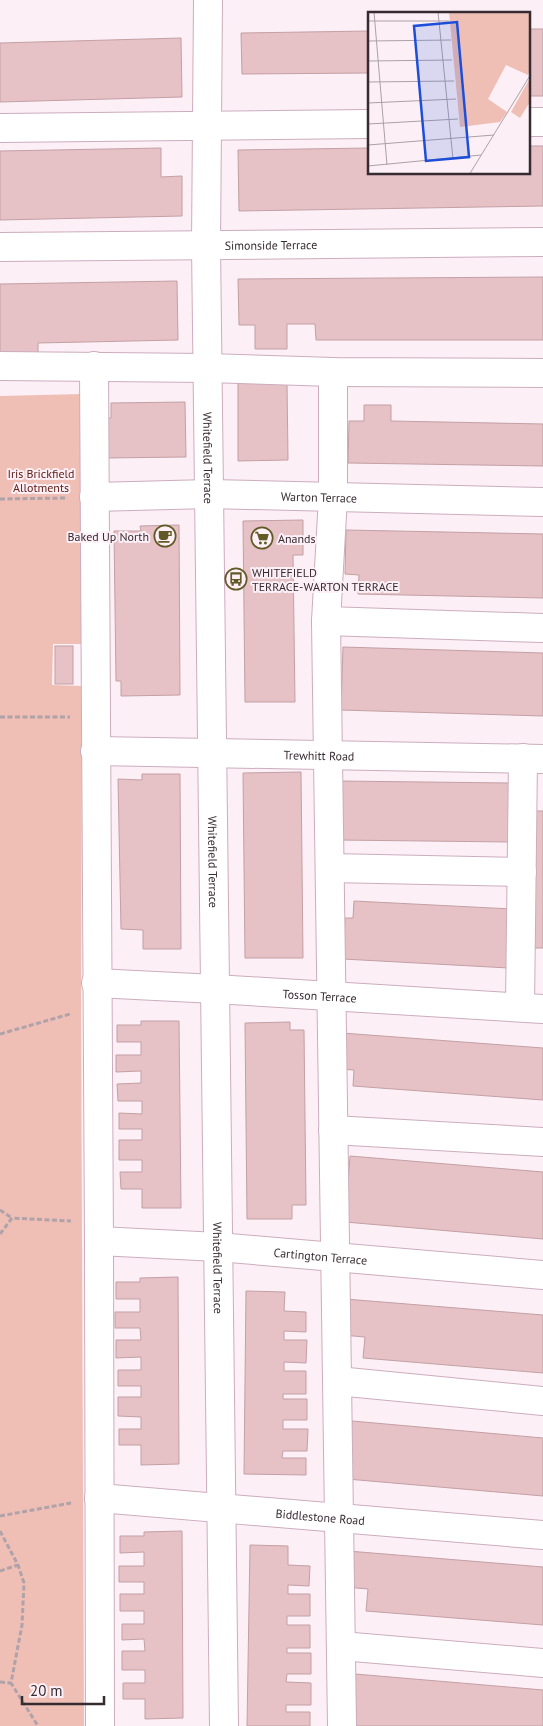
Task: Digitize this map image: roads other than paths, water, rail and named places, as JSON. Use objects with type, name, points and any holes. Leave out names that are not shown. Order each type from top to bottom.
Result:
[{"type":"street","name":"Whitefield Terrace","points":[[208,0],[206,245],[224,1726]]},
{"type":"street","points":[[530,122],[543,122]]},
{"type":"street","points":[[0,128],[368,124]]},
{"type":"street","name":"Simonside Terrace","points":[[0,247],[543,242]]},
{"type":"street","points":[[0,366],[208,368],[333,372],[543,373]]},
{"type":"street","points":[[94,366],[100,1726]]},
{"type":"street","points":[[333,372],[333,497],[326,621],[342,1726]]},
{"type":"street","name":"Warton Terrace","points":[[94,497],[209,494],[543,502]]},
{"type":"street","points":[[326,621],[543,628]]},
{"type":"street","name":"Trewhitt Road","points":[[96,751],[533,759]]},
{"type":"street","points":[[531,1008],[522,872],[533,759]]},
{"type":"street","points":[[330,868],[522,872]]},
{"type":"street","name":"Tosson Terrace","points":[[97,995],[215,989],[531,1008]]},
{"type":"street","points":[[334,1130],[543,1142]]},
{"type":"street","name":"Cartington Terrace","points":[[99,1241],[218,1247],[543,1275]]},
{"type":"street","points":[[337,1380],[543,1401]]},
{"type":"street","name":"Biddlestone Road","points":[[99,1498],[543,1535]]},
{"type":"street","points":[[341,1646],[543,1663]]},
{"type":"place","name":"Baked Up North","points":[[165,536]]},
{"type":"place","name":"Anands","points":[[262,538]]},
{"type":"place","name":"WHITEFIELD TERRACE-WARTON TERRACE","points":[[236,579]]},
{"type":"park label","name":"Iris Brickfield Allotments","points":[[41,480]]}]
